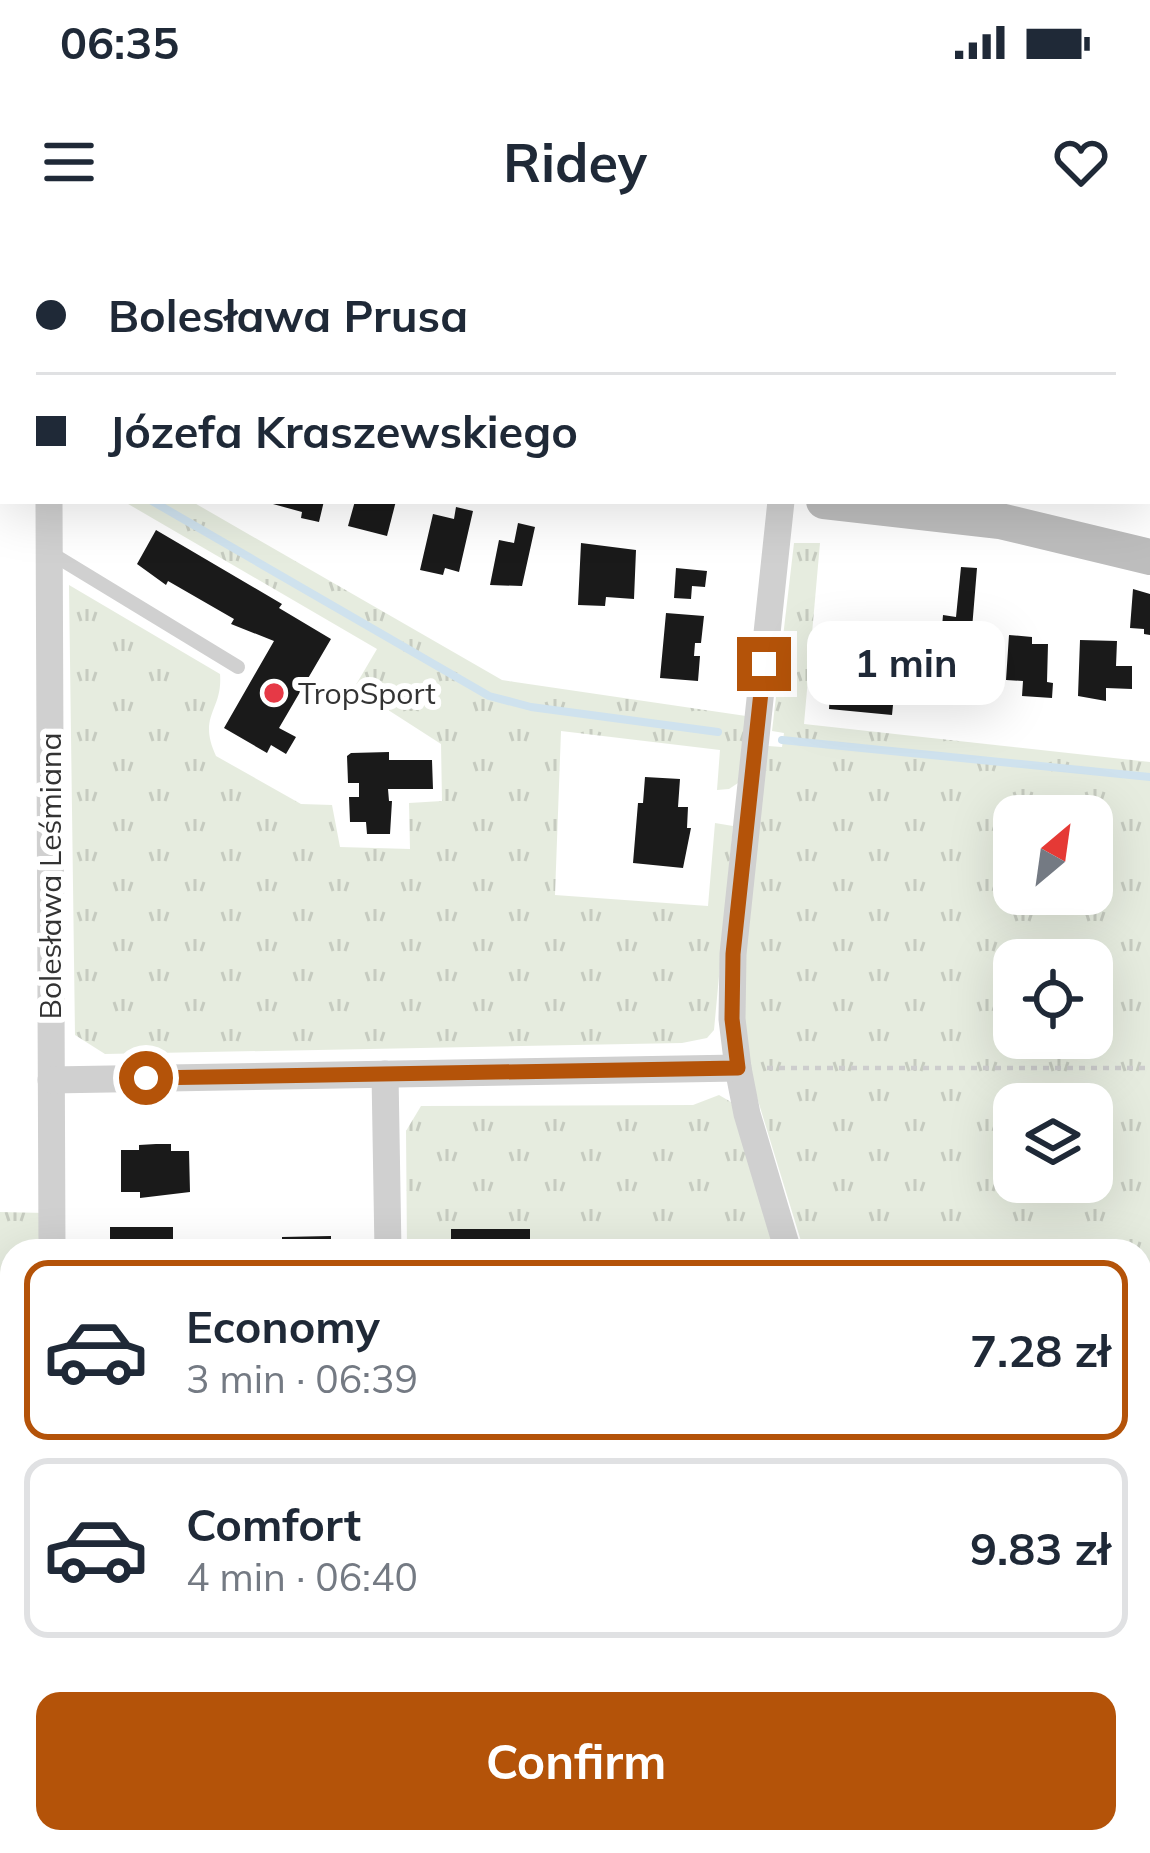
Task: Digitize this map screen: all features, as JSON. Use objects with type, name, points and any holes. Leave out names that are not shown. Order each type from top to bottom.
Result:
[{"type":"street","name":"Bolesława Leśmiana","points":[[49,504],[52,1239]]},
{"type":"street","points":[[781,504],[733,954],[732,1019],[747,1114],[784,1239]]},
{"type":"street","points":[[852,504],[1000,520],[1150,556]]},
{"type":"street","points":[[51,1080],[738,1068]]},
{"type":"street","points":[[385,1074],[388,1239]]},
{"type":"lane","points":[[49,552],[238,668]]},
{"type":"path","points":[[738,1068],[1150,1068]]},
{"type":"green space","points":[[128,504],[196,504],[502,680],[746,716],[738,783],[717,790],[720,750],[561,731],[555,895],[708,906],[715,823],[733,826],[714,1030],[707,1038],[682,1043],[105,1054],[75,1035],[69,585],[220,674],[209,731],[216,756],[301,804],[332,805],[340,847],[410,849],[409,803],[442,801],[441,744],[354,688],[377,649]]},
{"type":"green space","points":[[794,543],[820,543],[804,724],[1150,762],[1150,1239],[800,1239],[756,1094],[742,1029],[744,955],[768,746],[782,747],[784,733],[772,731]]},
{"type":"green space","points":[[719,1095],[731,1102],[775,1239],[407,1239],[406,1131],[421,1106],[693,1105]]},
{"type":"green space","points":[[0,1212],[46,1213],[45,1239],[0,1239]]},
{"type":"building","points":[[273,504],[323,504],[319,522],[301,518],[302,512]]},
{"type":"building","points":[[354,504],[395,504],[387,536],[348,526]]},
{"type":"building","points":[[456,507],[473,511],[459,572],[445,568],[443,575],[420,570],[433,514],[454,519]]},
{"type":"building","points":[[518,523],[535,527],[522,586],[490,585],[499,540],[514,543]]},
{"type":"building","points":[[156,530],[282,604],[279,608],[331,639],[279,728],[296,737],[286,754],[271,745],[267,753],[224,728],[274,641],[231,624],[234,619],[168,581],[166,585],[137,564]]},
{"type":"building","points":[[581,543],[636,550],[634,599],[606,597],[605,606],[578,605]]},
{"type":"building","points":[[961,567],[977,568],[970,653],[940,651],[943,615],[956,617]]},
{"type":"building","points":[[676,568],[707,571],[705,587],[692,586],[691,599],[674,598]]},
{"type":"building","points":[[1133,589],[1150,594],[1150,635],[1144,629],[1130,628]]},
{"type":"building","points":[[666,613],[704,616],[701,643],[695,643],[694,656],[700,656],[698,681],[660,678]]},
{"type":"building","points":[[1009,635],[1048,644],[1047,682],[1053,683],[1052,698],[1022,696],[1023,681],[1006,680]]},
{"type":"building","points":[[1080,640],[1117,641],[1116,666],[1132,666],[1132,689],[1106,688],[1106,701],[1078,696]]},
{"type":"building","points":[[832,662],[857,664],[857,671],[896,675],[892,715],[829,709]]},
{"type":"building","points":[[389,752],[389,760],[432,760],[433,789],[388,789],[390,834],[367,834],[366,822],[350,822],[349,797],[359,797],[359,783],[348,783],[347,756]]},
{"type":"building","points":[[645,777],[680,779],[678,807],[688,807],[687,828],[691,828],[683,868],[633,863]]},
{"type":"building","points":[[171,1144],[171,1151],[189,1151],[190,1192],[140,1198],[140,1192],[121,1192],[121,1150]]},
{"type":"building","points":[[110,1227],[173,1227],[173,1239],[110,1239]]},
{"type":"building","points":[[451,1229],[530,1229],[530,1239],[451,1239]]},
{"type":"building","points":[[331,1236],[331,1239],[282,1239]]},
{"type":"waterway","points":[[157,504],[489,696],[531,707],[718,732]]},
{"type":"waterway","points":[[782,740],[1150,777]]},
{"type":"place","name":"TropSport","points":[[274,693]]},
{"type":"route","points":[[146,1078],[738,1068],[732,1019],[733,954],[764,664]]}]
